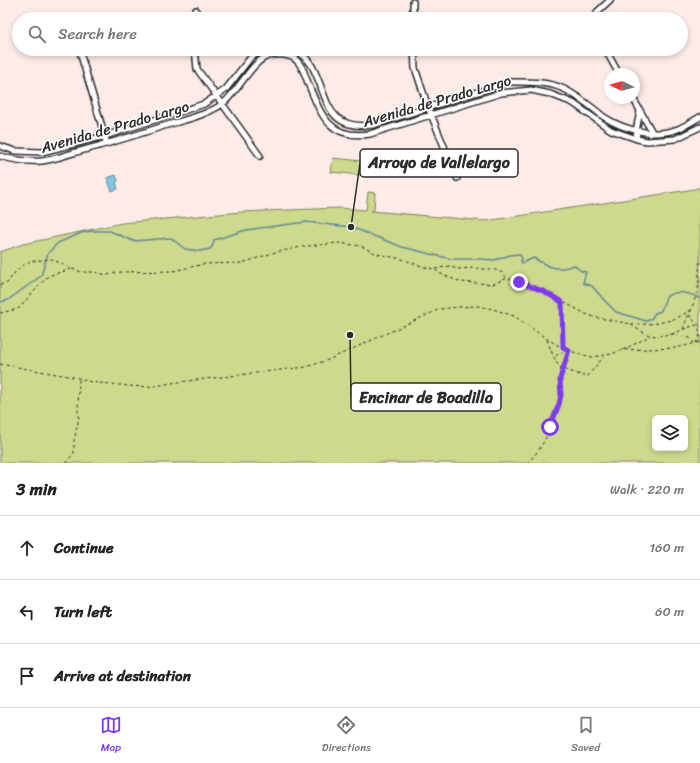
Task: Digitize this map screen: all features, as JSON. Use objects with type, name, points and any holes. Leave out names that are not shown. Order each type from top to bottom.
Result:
[{"type":"street","points":[[597,12],[610,0]]},
{"type":"street","points":[[413,2],[413,12]]},
{"type":"street","points":[[81,56],[107,144]]},
{"type":"street","points":[[195,56],[196,69],[260,156]]},
{"type":"street","name":"Avenida de Prado Largo","points":[[0,146],[15,151],[42,152],[104,136],[204,104],[226,89],[251,56]]},
{"type":"street","name":"Avenida de Prado Largo","points":[[0,156],[22,160],[43,161],[107,144],[207,113],[222,104],[236,91],[258,61],[267,56]]},
{"type":"street","name":"Avenida de Prado Largo","points":[[288,56],[296,59],[304,70],[318,106],[324,117],[332,127],[342,132],[361,135],[370,134],[501,92],[531,90],[550,94],[573,103],[611,130],[637,139],[675,139],[700,127]]},
{"type":"street","name":"Avenida de Prado Largo","points":[[303,56],[312,65],[328,108],[335,116],[352,125],[361,127],[373,126],[509,82],[528,82],[562,88],[606,117],[636,131],[652,132],[677,129],[700,117]]},
{"type":"street","points":[[414,56],[415,68],[428,108],[457,178]]},
{"type":"street","points":[[608,56],[615,68]]},
{"type":"street","points":[[636,104],[652,132],[647,140]]},
{"type":"street","points":[[637,139],[636,131],[640,111]]},
{"type":"path","points":[[0,285],[7,283],[16,271],[26,263],[32,261],[52,259],[72,269],[82,272],[94,272],[107,275],[121,272],[173,271],[204,264],[242,263],[276,252],[307,246],[339,243],[361,246],[377,254],[402,259],[434,269],[449,266],[457,269],[481,268],[496,270],[503,273],[507,278],[543,291],[594,317],[631,324],[650,325],[669,321],[682,316],[690,309]]},
{"type":"path","points":[[682,329],[698,291],[698,272],[700,262]]},
{"type":"path","points":[[0,313],[18,309],[48,276],[72,269]]},
{"type":"path","points":[[434,269],[441,274],[460,282],[493,284],[507,278]]},
{"type":"path","points":[[562,302],[563,347]]},
{"type":"path","points":[[0,364],[31,368],[55,375],[79,378],[89,382],[135,387],[156,386],[171,382],[306,367],[328,360],[440,309],[478,306],[514,316],[546,339],[576,353],[592,356],[605,355],[621,350],[651,336]]},
{"type":"path","points":[[690,309],[690,317],[699,327],[700,335],[695,343]]},
{"type":"path","points":[[631,324],[637,330],[651,336],[672,334],[695,325],[699,327]]},
{"type":"path","points":[[672,334],[690,338],[695,343]]},
{"type":"path","points":[[546,339],[562,370]]},
{"type":"path","points":[[621,350],[676,348],[700,342]]},
{"type":"path","points":[[555,357],[558,354],[569,350]]},
{"type":"path","points":[[527,463],[534,457],[545,441],[555,417],[561,395],[559,383],[569,350]]},
{"type":"path","points":[[562,370],[573,371],[588,377],[605,355]]},
{"type":"path","points":[[66,463],[74,453],[74,441],[79,418],[79,378]]},
{"type":"path","points":[[78,385],[83,380]]},
{"type":"green space","points":[[333,158],[362,161],[360,175],[331,172]]},
{"type":"green space","points":[[700,187],[700,463],[0,463],[0,252],[23,244],[122,223],[241,212],[339,208],[366,210],[368,192],[375,193],[374,210],[371,211],[486,221]]},
{"type":"water","points":[[116,175],[118,189],[112,191],[107,178]]},
{"type":"waterway","points":[[0,302],[8,300],[41,276],[48,253],[58,243],[81,233],[91,231],[110,231],[133,241],[171,238],[185,249],[200,251],[210,249],[214,240],[246,230],[306,222],[351,227],[402,247],[451,259],[495,260],[510,255],[519,254],[522,258],[522,263],[534,258],[553,268],[563,268],[574,265],[581,271],[586,272],[583,283],[592,286],[616,312],[646,321],[651,319],[655,313],[661,311],[666,297],[672,294],[684,293],[700,299]]},
{"type":"place","name":"Arroyo de Vallelargo","points":[[351,227]]},
{"type":"place","name":"Encinar de Boadilla","points":[[350,335]]},
{"type":"route","points":[[519,282],[543,291],[562,302],[563,347],[569,350],[559,383],[561,395],[559,404],[553,423],[550,427]]}]
